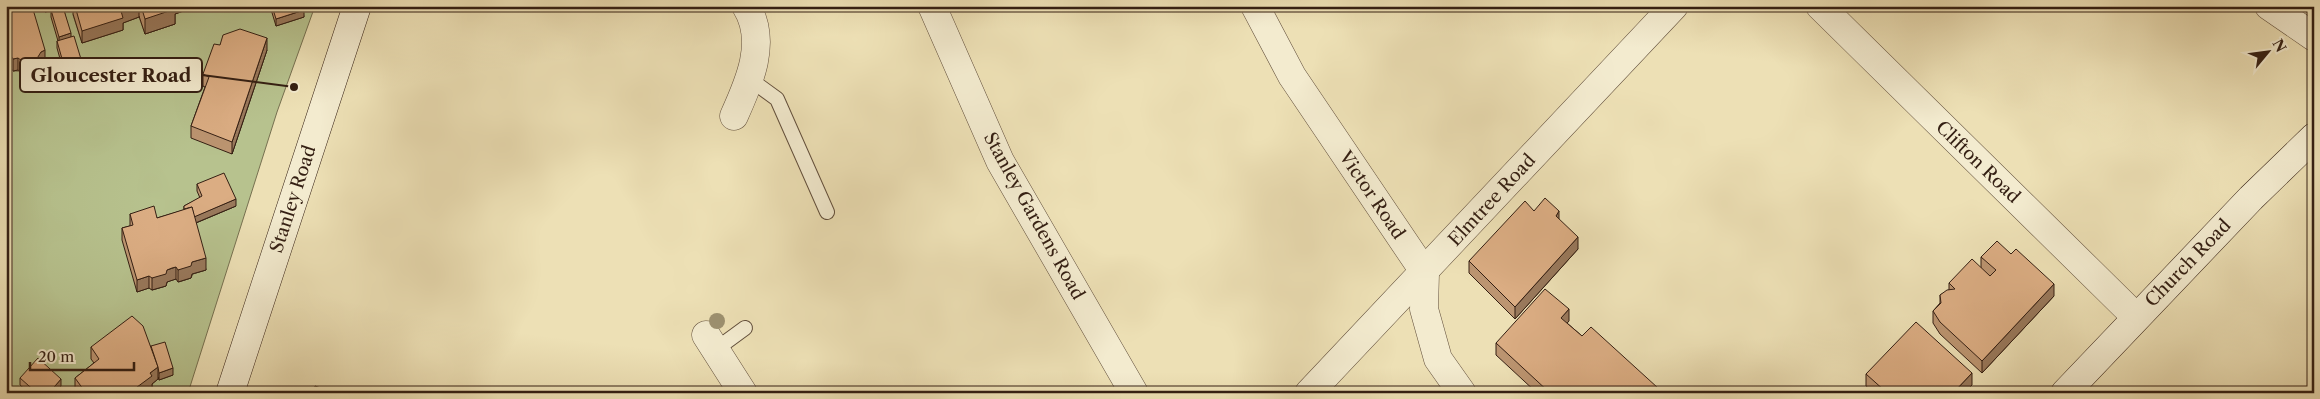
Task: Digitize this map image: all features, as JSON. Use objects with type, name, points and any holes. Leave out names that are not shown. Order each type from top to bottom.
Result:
[{"type":"street","name":"Stanley Road","points":[[230,393],[357,6]]},
{"type":"street","points":[[734,116],[751,80],[756,53],[753,17],[746,6]]},
{"type":"street","name":"Stanley Gardens Road","points":[[932,6],[1000,161],[1134,393]]},
{"type":"street","name":"Victor Road","points":[[1255,6],[1292,76],[1425,272]]},
{"type":"street","name":"Elmtree Road","points":[[1309,393],[1674,6]]},
{"type":"street","name":"Clifton Road","points":[[1820,6],[2136,317]]},
{"type":"street","points":[[2269,6],[2314,37]]},
{"type":"street","name":"Church Road","points":[[2065,393],[2251,198],[2314,137]]},
{"type":"street","points":[[1425,272],[1424,309],[1438,359],[1462,393]]},
{"type":"street","points":[[711,343],[744,393]]},
{"type":"lane","points":[[751,80],[777,99],[827,212]]},
{"type":"lane","points":[[711,343],[745,328]]},
{"type":"green space","points":[[29,6],[76,6],[73,15],[82,43],[121,23],[139,17],[145,34],[175,24],[172,15],[197,6],[315,6],[277,112],[188,393],[145,393],[99,371],[77,393],[6,393],[6,67],[10,66],[13,71],[36,72],[41,64],[45,62]],"holes":[[[267,50],[232,154],[209,89],[203,86]],[[202,203],[236,206],[193,224],[206,270],[193,274],[191,278],[179,282],[176,279],[167,282],[166,286],[152,290],[149,288]]]},
{"type":"building","points":[[6,6],[32,6],[45,50],[41,52],[36,60],[25,63],[18,58],[13,59],[10,54],[6,55]]},
{"type":"building","points":[[75,6],[136,6],[121,11],[123,18],[82,31]]},
{"type":"building","points":[[141,6],[174,6],[175,9],[145,19]]},
{"type":"building","points":[[272,6],[302,6],[304,10],[276,19]]},
{"type":"building","points":[[63,7],[71,33],[59,37],[51,10]]},
{"type":"building","points":[[240,29],[267,38],[232,142],[191,126],[209,77],[203,74],[214,44],[220,45],[223,35]]},
{"type":"building","points":[[74,36],[84,69],[66,73],[57,41]]},
{"type":"building","points":[[224,173],[236,199],[194,217],[192,207],[184,209],[184,206],[202,196],[197,184]]},
{"type":"building","points":[[1545,198],[1559,211],[1556,216],[1578,237],[1515,307],[1469,261],[1525,201],[1534,211]]},
{"type":"building","points":[[154,206],[157,218],[192,207],[206,258],[192,262],[191,266],[178,270],[176,267],[167,270],[166,274],[137,280],[122,228],[133,225],[130,214]]},
{"type":"building","points":[[1997,241],[2011,254],[2016,249],[2054,284],[1982,361],[1940,322],[1933,311],[1941,303],[1940,295],[1947,290],[1955,289],[1949,283],[1972,259],[1990,276],[1996,270],[1981,257]]},
{"type":"building","points":[[1545,289],[1569,309],[1561,318],[1582,336],[1591,327],[1658,388],[1654,393],[1550,393],[1496,343]]},
{"type":"building","points":[[132,316],[143,326],[158,367],[150,373],[152,376],[129,393],[86,393],[75,378],[99,359],[91,347]]},
{"type":"building","points":[[1916,322],[1972,373],[1953,393],[1883,393],[1885,391],[1866,374]]},
{"type":"building","points":[[165,342],[173,368],[159,373],[151,346]]},
{"type":"building","points":[[38,358],[61,379],[49,393],[37,393],[20,378]]},
{"type":"building","points":[[315,386],[335,393],[313,393]]},
{"type":"place","name":"Gloucester Road","points":[[294,87]]}]
